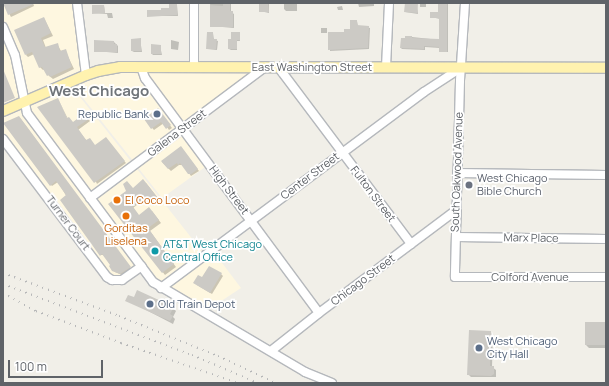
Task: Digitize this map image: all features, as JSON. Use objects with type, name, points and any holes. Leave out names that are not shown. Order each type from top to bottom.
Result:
[{"type":"main road","name":"East Washington Street","points":[[3,111],[86,75],[110,68],[606,68]]},
{"type":"street","points":[[77,3],[86,75]]},
{"type":"street","points":[[194,3],[194,68]]},
{"type":"street","points":[[386,67],[389,3]]},
{"type":"street","name":"South Oakwood Avenue","points":[[455,277],[457,173],[465,3]]},
{"type":"street","points":[[3,26],[15,55],[28,114],[153,282],[305,372],[332,383]]},
{"type":"street","name":"High Street","points":[[141,67],[145,78],[252,220],[319,313]]},
{"type":"street","name":"Center Street","points":[[161,288],[342,152],[424,92],[462,67]]},
{"type":"street","name":"Galena Street","points":[[90,198],[265,68]]},
{"type":"street","name":"Fulton Street","points":[[279,68],[410,244]]},
{"type":"street","name":"Turner Court","points":[[3,139],[107,277],[117,281],[122,280],[142,266]]},
{"type":"street","points":[[457,173],[606,175]]},
{"type":"street","name":"Chicago Street","points":[[271,351],[456,210]]},
{"type":"street","name":"Marx Place","points":[[456,237],[606,239]]},
{"type":"street","name":"Colford Avenue","points":[[455,277],[606,276]]},
{"type":"shaded area","points":[[3,3],[76,3],[84,74],[29,97],[17,54],[3,21]]},
{"type":"shaded area","points":[[3,30],[26,99],[3,109]]},
{"type":"shaded area","points":[[140,69],[181,129],[134,162],[71,83],[90,75]]},
{"type":"shaded area","points":[[143,69],[260,69],[183,126]]},
{"type":"shaded area","points":[[69,83],[205,255],[161,288],[142,266],[122,280],[112,280],[3,136],[3,111]]},
{"type":"shaded area","points":[[182,131],[208,165],[162,198],[136,165]]},
{"type":"shaded area","points":[[213,251],[241,288],[206,311],[165,288]]},
{"type":"building","points":[[3,3],[36,3],[8,15]]},
{"type":"building","points":[[223,3],[230,3],[230,11],[233,11],[233,27],[210,27],[210,5],[223,6]]},
{"type":"building","points":[[259,3],[268,3],[269,12],[259,12]]},
{"type":"building","points":[[405,3],[418,4],[417,13],[404,12]]},
{"type":"building","points":[[438,3],[447,3],[447,52],[439,52],[439,47],[424,46],[424,49],[400,48],[401,38],[405,38],[405,36],[412,36],[412,38],[439,39],[439,18],[430,18],[430,12],[438,12]]},
{"type":"building","points":[[169,4],[177,4],[177,15],[147,17],[147,10],[161,10],[161,8],[169,8]]},
{"type":"building","points":[[92,5],[104,5],[105,13],[92,14]]},
{"type":"building","points":[[44,17],[51,33],[41,38],[45,47],[58,43],[60,51],[66,49],[72,67],[50,77],[49,75],[47,76],[42,67],[39,68],[32,52],[25,55],[14,30]]},
{"type":"building","points":[[350,20],[357,20],[357,25],[369,26],[368,48],[328,50],[328,32],[344,32],[344,29],[350,29]]},
{"type":"building","points":[[207,32],[213,32],[213,39],[217,39],[216,49],[206,49]]},
{"type":"building","points":[[231,32],[240,32],[240,40],[237,40],[237,49],[228,49],[228,39],[231,39]]},
{"type":"building","points":[[141,38],[141,51],[131,51],[131,39]]},
{"type":"building","points":[[94,40],[114,41],[114,44],[117,44],[117,52],[94,52]]},
{"type":"building","points":[[151,44],[161,45],[161,54],[151,54]]},
{"type":"building","points":[[3,69],[15,98],[3,103]]},
{"type":"building","points":[[58,98],[67,118],[69,117],[73,122],[85,113],[89,119],[77,127],[86,140],[90,138],[95,145],[106,137],[125,161],[94,183],[37,107]]},
{"type":"building","name":"Republic Bank","points":[[158,108],[171,125],[166,129],[161,122],[151,129],[144,119]]},
{"type":"building","points":[[19,116],[131,267],[120,274],[112,271],[109,266],[110,265],[102,254],[100,256],[60,200],[66,195],[56,181],[50,186],[3,123]]},
{"type":"building","points":[[181,146],[198,169],[191,174],[188,174],[180,163],[178,165],[177,163],[168,169],[161,161]]},
{"type":"building","points":[[143,179],[158,198],[150,204],[143,196],[131,204],[139,215],[149,207],[159,220],[148,228],[174,264],[162,273],[108,204],[126,191],[123,184],[127,181],[133,188]]},
{"type":"building","points":[[209,266],[222,273],[210,293],[193,283],[198,275],[202,277]]},
{"type":"building","name":"Old Train Depot","points":[[137,290],[174,307],[170,314],[173,316],[170,321],[125,301],[128,295],[134,297]]},
{"type":"building","points":[[585,322],[606,322],[606,345],[585,345]]},
{"type":"building","name":"West Chicago City Hall","points":[[469,330],[491,331],[490,366],[494,366],[494,374],[491,376],[467,375]]},
{"type":"railway","points":[[3,273],[119,316],[218,356],[276,383]]},
{"type":"railway","points":[[3,284],[192,355],[258,383]]},
{"type":"railway","points":[[3,293],[36,311],[121,343],[238,383]]},
{"type":"place","name":"Republic Bank","points":[[157,114]]},
{"type":"place","name":"West Chicago Bible Church","points":[[469,185]]},
{"type":"place","name":"El Coco Loco","points":[[117,200]]},
{"type":"place","name":"Gorditas Liselena","points":[[126,216]]},
{"type":"place","name":"AT&T West Chicago Central Office","points":[[155,251]]},
{"type":"place","name":"Old Train Depot","points":[[150,304]]},
{"type":"place","name":"West Chicago City Hall","points":[[479,348]]},
{"type":"district","name":"West Chicago","points":[[99,91]]}]
